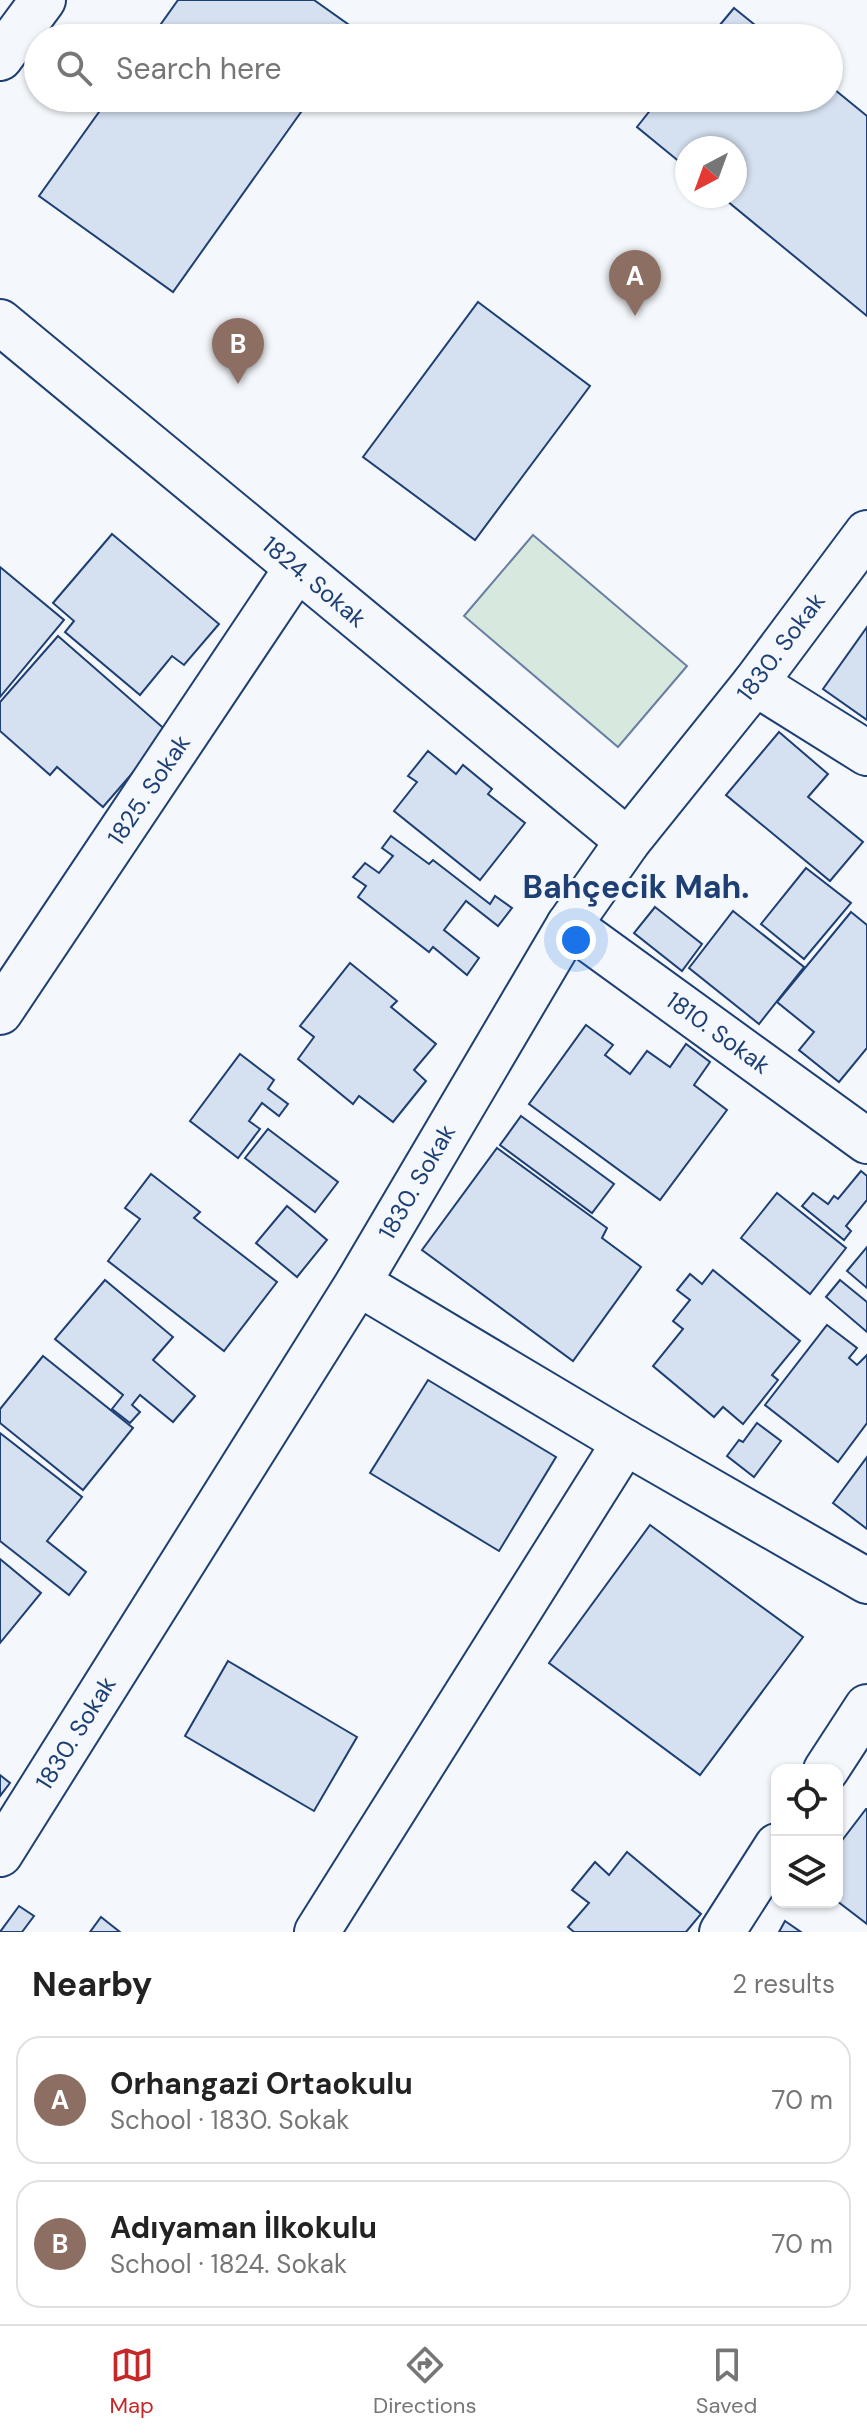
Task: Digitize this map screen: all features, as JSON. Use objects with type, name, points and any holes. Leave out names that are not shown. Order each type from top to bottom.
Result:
[{"type":"street","points":[[25,24],[43,0]]},
{"type":"street","points":[[0,58],[24,26]]},
{"type":"street","name":"1824. Sokak","points":[[0,322],[628,841]]},
{"type":"street","name":"1830. Sokak","points":[[0,1854],[358,1283],[569,925],[628,841],[755,683],[867,533]]},
{"type":"street","name":"1825. Sokak","points":[[0,1012],[297,568]]},
{"type":"street","points":[[755,683],[867,753]]},
{"type":"street","name":"1810. Sokak","points":[[569,925],[867,1141]]},
{"type":"street","points":[[358,1283],[867,1581]]},
{"type":"street","points":[[317,1932],[625,1442]]},
{"type":"street","points":[[830,1764],[867,1707]]},
{"type":"street","points":[[722,1932],[771,1855]]},
{"type":"shaded area","points":[[533,535],[687,666],[618,747],[464,616]]},
{"type":"building","points":[[178,0],[314,0],[348,24],[161,24]]},
{"type":"building","points":[[734,8],[754,24],[721,24]]},
{"type":"building","points":[[843,96],[867,116],[867,316],[736,208],[747,208],[747,136],[675,136],[675,158],[637,127],[649,112],[843,112]]},
{"type":"building","points":[[99,112],[301,112],[173,292],[39,196]]},
{"type":"building","points":[[478,302],[590,386],[475,540],[363,457]]},
{"type":"building","points":[[112,534],[219,624],[184,665],[172,656],[140,695],[65,632],[74,621],[53,603]]},
{"type":"building","points":[[0,567],[64,620],[0,697]]},
{"type":"building","points":[[867,627],[867,720],[823,689]]},
{"type":"building","points":[[58,636],[168,732],[103,807],[57,767],[50,775],[0,731],[0,702]]},
{"type":"building","points":[[779,732],[828,774],[808,797],[863,842],[830,881],[726,795]]},
{"type":"building","points":[[428,751],[456,774],[463,765],[492,789],[488,794],[525,823],[480,880],[394,811],[417,782],[408,776]]},
{"type":"building","points":[[391,836],[429,864],[433,860],[490,904],[495,896],[512,908],[498,926],[466,901],[444,930],[479,958],[467,975],[433,947],[429,952],[358,897],[366,886],[353,877],[365,863],[379,873],[393,856],[382,848]]},
{"type":"building","points":[[806,868],[851,903],[804,959],[761,924]]},
{"type":"building","points":[[655,907],[702,944],[682,971],[634,933]]},
{"type":"building","points":[[733,911],[804,967],[759,1024],[689,968]]},
{"type":"building","points":[[851,912],[867,925],[867,1048],[839,1082],[799,1050],[814,1032],[777,1002]]},
{"type":"building","points":[[350,963],[397,1001],[391,1007],[436,1044],[414,1070],[426,1081],[393,1122],[359,1096],[353,1104],[298,1059],[314,1037],[300,1026]]},
{"type":"building","points":[[586,1025],[613,1045],[605,1055],[630,1074],[647,1051],[670,1067],[686,1044],[710,1062],[694,1085],[727,1110],[660,1200],[529,1104]]},
{"type":"building","points":[[240,1054],[274,1080],[268,1089],[288,1104],[279,1116],[262,1103],[249,1121],[260,1129],[238,1158],[190,1121]]},
{"type":"building","points":[[521,1116],[614,1184],[592,1213],[500,1145]]},
{"type":"building","points":[[268,1129],[338,1182],[315,1212],[245,1158]]},
{"type":"building","points":[[497,1148],[607,1228],[602,1238],[641,1267],[573,1361],[422,1250]]},
{"type":"building","points":[[861,1171],[867,1176],[867,1200],[846,1226],[851,1231],[844,1240],[802,1206],[813,1193],[828,1204],[834,1196],[838,1199]]},
{"type":"building","points":[[151,1174],[200,1212],[194,1218],[277,1282],[224,1351],[108,1261],[140,1219],[125,1208]]},
{"type":"building","points":[[777,1193],[846,1248],[810,1294],[741,1238]]},
{"type":"building","points":[[287,1206],[327,1240],[297,1277],[256,1243]]},
{"type":"building","points":[[867,1247],[867,1288],[847,1271]]},
{"type":"building","points":[[713,1270],[800,1341],[772,1375],[778,1380],[743,1424],[723,1407],[714,1417],[653,1366],[683,1329],[673,1321],[690,1300],[677,1290],[690,1274],[702,1284]]},
{"type":"building","points":[[105,1280],[173,1337],[153,1360],[195,1396],[173,1422],[140,1395],[132,1405],[140,1412],[130,1423],[112,1409],[123,1395],[55,1339]]},
{"type":"building","points":[[840,1280],[867,1302],[867,1332],[826,1297]]},
{"type":"building","points":[[827,1325],[857,1348],[849,1358],[857,1365],[867,1355],[867,1423],[838,1462],[765,1405]]},
{"type":"building","points":[[43,1356],[133,1428],[83,1490],[0,1423],[0,1409]]},
{"type":"building","points":[[428,1380],[556,1457],[499,1551],[370,1473]]},
{"type":"building","points":[[757,1423],[781,1441],[754,1477],[727,1456],[739,1440],[743,1442]]},
{"type":"building","points":[[0,1433],[82,1497],[47,1541],[86,1572],[69,1595],[0,1541]]},
{"type":"building","points":[[867,1457],[867,1529],[833,1503]]},
{"type":"building","points":[[650,1525],[803,1637],[700,1775],[549,1663]]},
{"type":"building","points":[[0,1559],[41,1593],[0,1643]]},
{"type":"building","points":[[228,1661],[357,1737],[314,1811],[185,1736]]},
{"type":"building","points":[[0,1775],[10,1783],[0,1796]]},
{"type":"building","points":[[867,1809],[867,1924],[843,1906],[843,1839]]},
{"type":"building","points":[[627,1852],[701,1914],[686,1932],[574,1932],[568,1927],[589,1903],[572,1890],[595,1862],[609,1875]]},
{"type":"building","points":[[19,1906],[34,1916],[22,1932],[0,1932]]},
{"type":"building","points":[[101,1917],[120,1932],[90,1932]]},
{"type":"building","points":[[785,1921],[801,1932],[779,1932]]},
{"type":"place","name":"Orhangazi Ortaokulu","points":[[635,316]]},
{"type":"place","name":"Adıyaman İlkokulu","points":[[238,384]]},
{"type":"district","name":"Bahçecik Mah.","points":[[636,887]]}]
